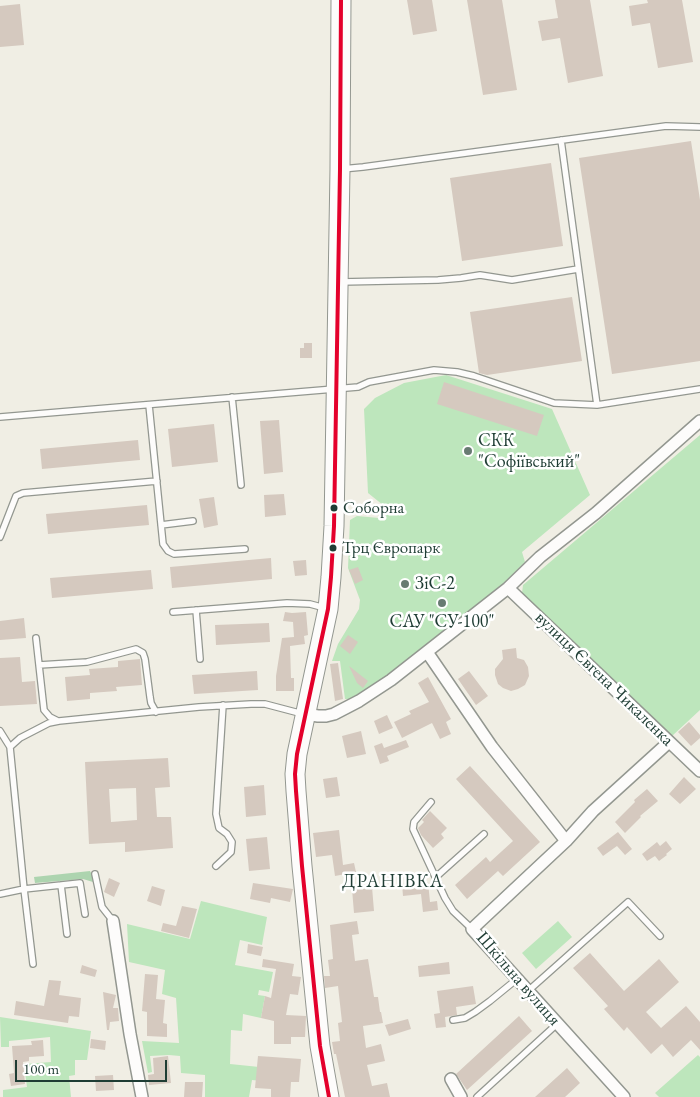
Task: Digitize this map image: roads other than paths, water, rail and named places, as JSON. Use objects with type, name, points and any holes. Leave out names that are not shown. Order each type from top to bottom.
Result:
[{"type":"main road","points":[[329,1097],[320,1046],[295,774],[305,714],[328,609],[331,577],[334,526],[341,0]]},
{"type":"street","points":[[305,714],[326,716],[347,708],[391,680],[508,588],[540,556],[596,513],[700,421]]},
{"type":"street","name":"вулиця Євгена Чикаленка","points":[[508,588],[700,771]]},
{"type":"street","points":[[427,652],[492,747],[566,841]]},
{"type":"street","name":"Шкільна вулиця","points":[[621,1096],[472,929],[566,841],[593,811],[669,742]]},
{"type":"street","points":[[113,921],[130,1034],[142,1097]]},
{"type":"street","points":[[451,1079],[462,1097]]},
{"type":"lane","points":[[340,169],[666,126],[700,127]]},
{"type":"lane","points":[[560,140],[597,405]]},
{"type":"lane","points":[[338,282],[438,280],[480,275],[512,280],[578,269]]},
{"type":"lane","points":[[0,417],[358,387],[369,382],[434,370],[474,376],[554,403],[597,405],[700,389]]},
{"type":"lane","points":[[232,397],[241,485]]},
{"type":"lane","points":[[150,405],[163,544],[168,551],[174,554],[245,549]]},
{"type":"lane","points":[[0,537],[16,496],[23,493],[157,481]]},
{"type":"lane","points":[[161,525],[193,521]]},
{"type":"lane","points":[[172,612],[287,603],[310,604],[328,609]]},
{"type":"lane","points":[[196,610],[200,659]]},
{"type":"lane","points":[[36,638],[44,710],[50,717],[59,721]]},
{"type":"lane","points":[[39,665],[87,662],[136,649],[143,653],[145,659],[150,697],[156,712]]},
{"type":"lane","points":[[10,747],[20,738],[49,723],[59,721],[223,705],[265,704],[305,714]]},
{"type":"lane","points":[[216,866],[231,852],[232,842],[219,828],[216,814],[223,705]]},
{"type":"lane","points":[[0,731],[10,747],[33,964]]},
{"type":"lane","points":[[431,802],[414,822],[413,829],[445,898],[454,911],[472,929]]},
{"type":"lane","points":[[436,877],[484,834]]},
{"type":"lane","points":[[95,874],[102,907],[113,921]]},
{"type":"lane","points":[[0,894],[24,889],[80,883],[85,914]]},
{"type":"lane","points":[[61,885],[67,934]]},
{"type":"lane","points":[[528,991],[628,902],[660,936]]},
{"type":"lane","points":[[453,1020],[465,1018],[475,1012],[517,979]]},
{"type":"lane","points":[[477,1097],[557,1024]]},
{"type":"place","name":"СКК \"Софіївський\"","points":[[468,451]]},
{"type":"place","name":"Соборна","points":[[334,508]]},
{"type":"place","name":"Трц Європарк","points":[[333,548]]},
{"type":"place","name":"ЗіС-2","points":[[405,584]]},
{"type":"place","name":"САУ \"СУ-100\"","points":[[442,603]]},
{"type":"district","name":"ДРАНІВКА","points":[[393,882]]}]
